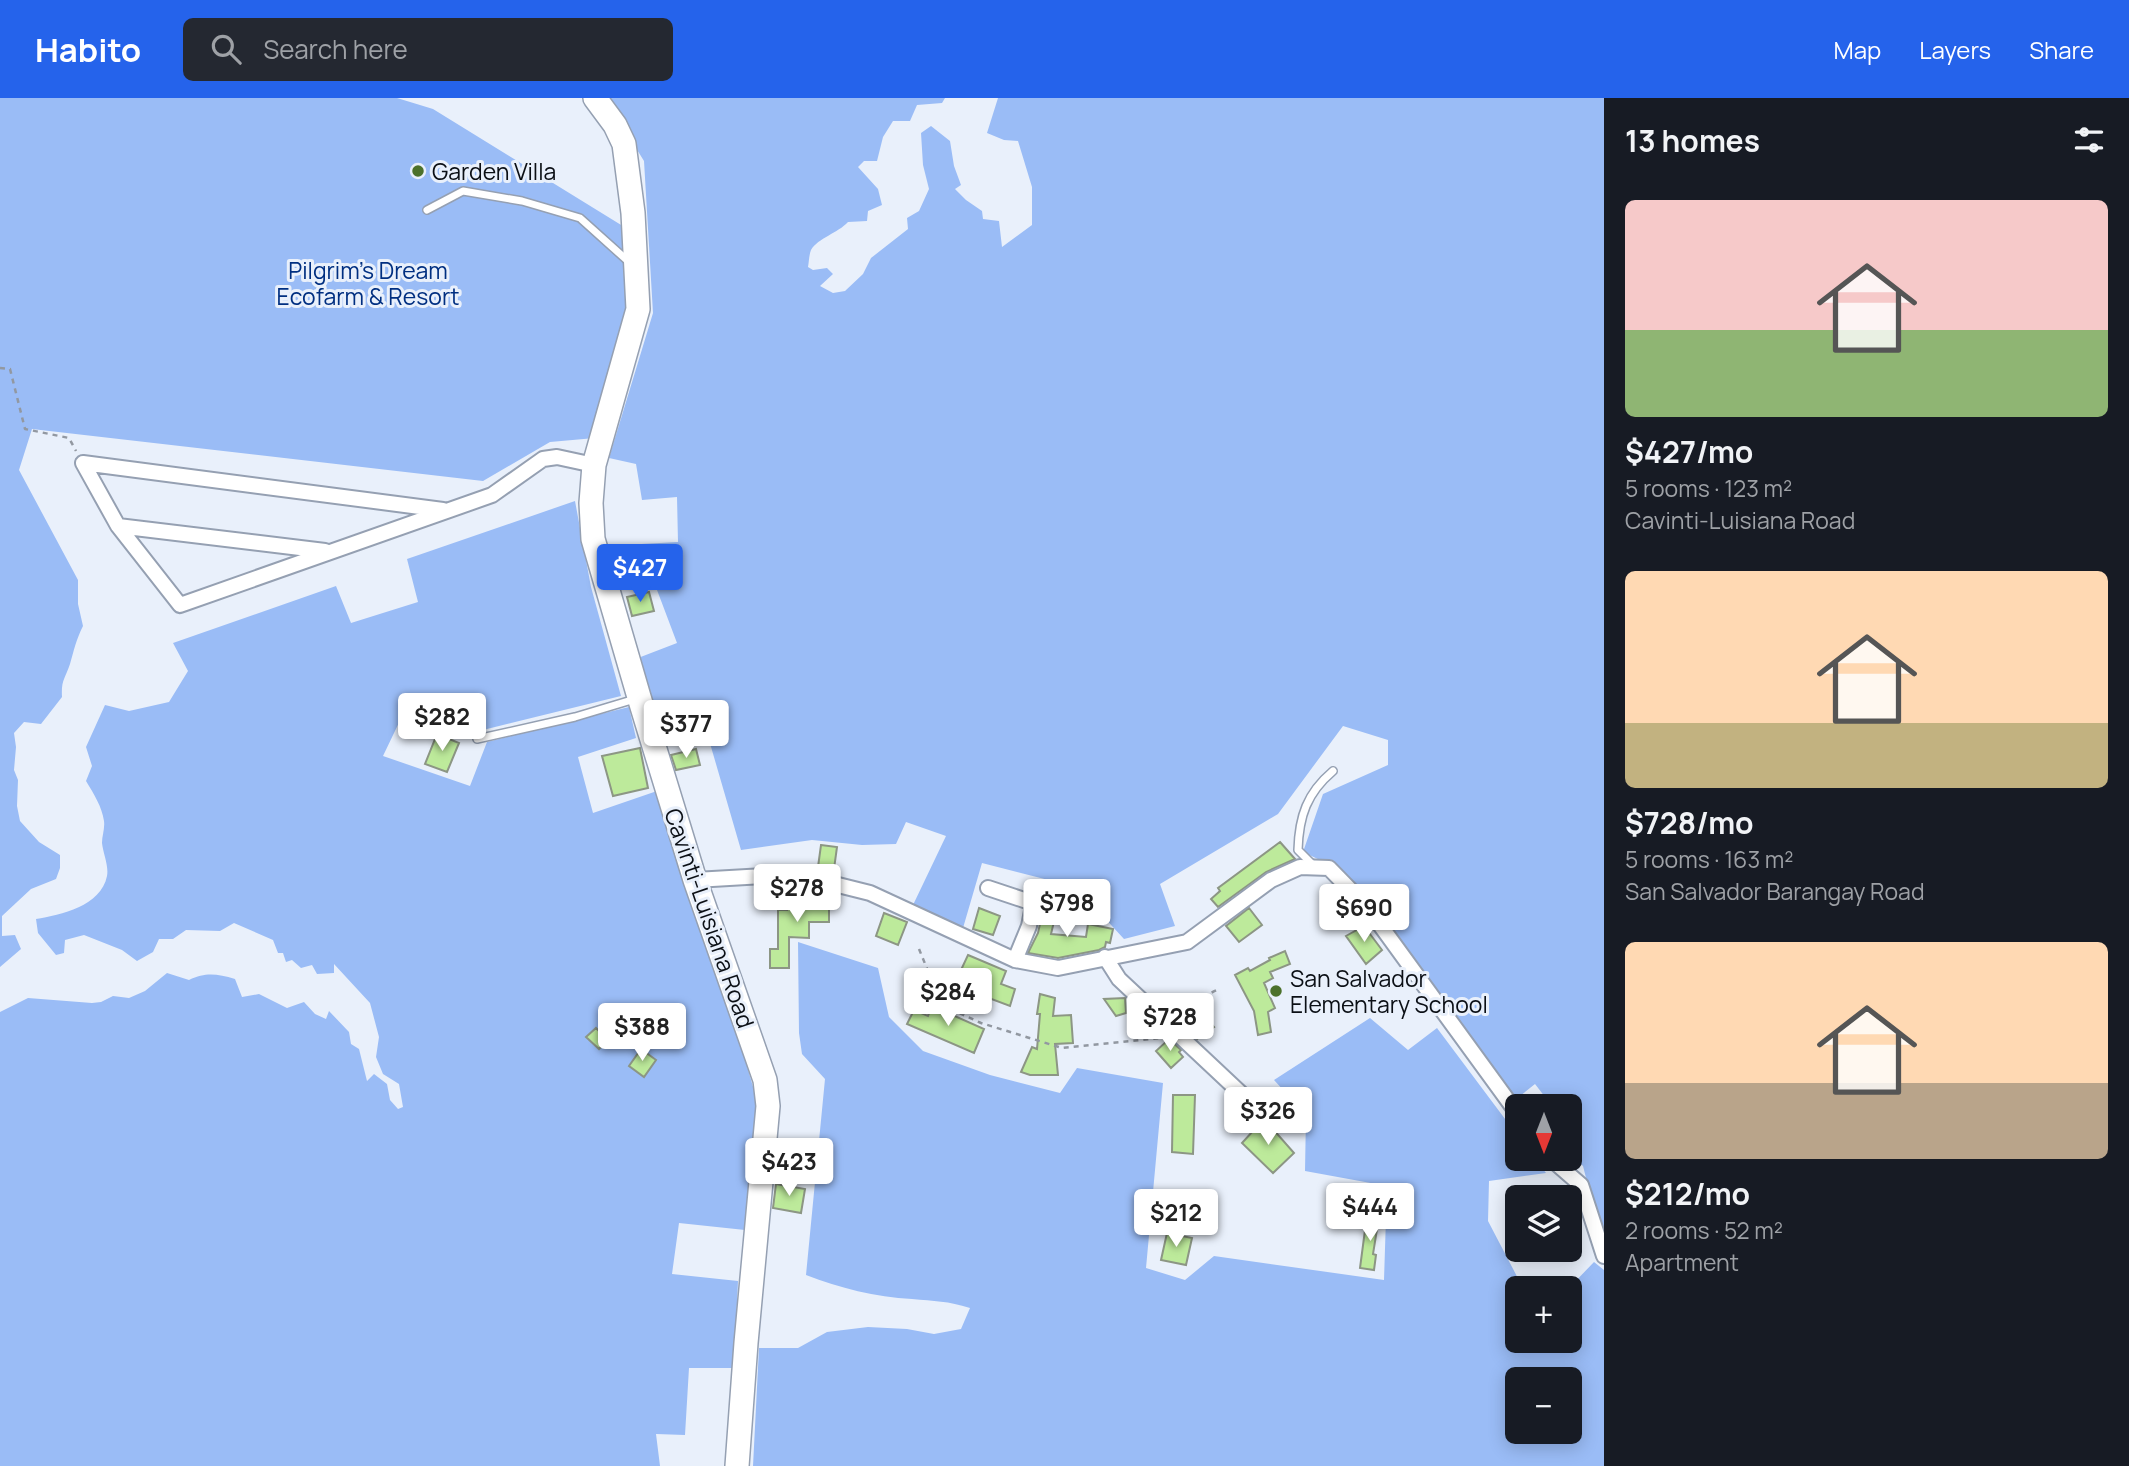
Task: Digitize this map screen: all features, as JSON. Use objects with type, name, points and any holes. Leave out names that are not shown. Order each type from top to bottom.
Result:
[{"type":"main road","name":"Cavinti-Luisiana Road","points":[[595,98],[615,125],[624,144],[634,213],[638,309],[594,465],[591,503],[593,539],[695,880],[765,1080],[768,1106],[737,1466]]},
{"type":"street","points":[[83,463],[118,526],[180,605],[492,495],[551,456],[594,465]]},
{"type":"street","points":[[83,463],[448,511]]},
{"type":"street","points":[[118,526],[329,552]]},
{"type":"street","points":[[695,880],[782,875],[834,884],[870,893],[1015,960],[1058,968],[1187,942],[1271,880],[1300,867],[1329,868],[1367,907],[1505,1097]]},
{"type":"street","points":[[988,888],[1030,902],[1033,906],[1029,926],[1015,960]]},
{"type":"street","points":[[1105,957],[1119,978],[1248,1100]]},
{"type":"street","points":[[1565,1171],[1581,1185],[1604,1256]]},
{"type":"lane","points":[[427,210],[463,191],[522,201],[580,218],[637,269]]},
{"type":"lane","points":[[477,739],[575,717],[639,697]]},
{"type":"lane","points":[[1316,867],[1300,853],[1298,844],[1306,803],[1317,785],[1332,771]]},
{"type":"path","points":[[0,368],[10,369],[25,429],[69,438],[83,463]]},
{"type":"path","points":[[919,950],[942,1005],[981,1023],[1062,1048],[1177,1033],[1197,1013],[1209,992],[1220,989]]},
{"type":"green space","name":"Pilgrim's Dream Ecofarm & Resort","points":[[0,98],[397,98],[433,109],[626,228],[634,315],[595,438],[550,442],[483,481],[32,429],[19,470],[78,580],[78,604],[83,626],[63,683],[62,697],[41,724],[24,722],[14,733],[14,770],[18,780],[17,806],[20,821],[39,842],[60,855],[60,868],[56,879],[31,889],[2,916],[2,936],[15,935],[21,949],[0,967]]},
{"type":"green space","points":[[605,98],[945,98],[942,103],[917,105],[910,121],[893,121],[883,137],[877,161],[864,161],[858,167],[878,189],[882,205],[868,211],[867,221],[848,222],[818,242],[811,250],[808,267],[813,270],[827,268],[833,274],[820,286],[833,293],[845,291],[863,274],[871,258],[908,229],[907,218],[919,211],[929,189],[923,165],[921,133],[931,126],[950,141],[954,166],[961,185],[955,189],[982,211],[983,219],[999,221],[1002,247],[1032,225],[1032,187],[1018,141],[1004,140],[987,133],[998,98],[1604,98],[1604,1249],[1582,1165],[1582,1094],[1543,1094],[1535,1084],[1522,1094],[1510,1094],[1341,870],[1303,852],[1323,794],[1388,765],[1388,740],[1343,726],[1278,814],[1160,884],[1175,926],[1124,939],[1076,887],[982,863],[963,928],[913,905],[946,836],[906,822],[896,844],[862,845],[812,840],[741,850],[707,733],[664,745],[638,658],[677,643],[654,582],[612,589],[605,546],[678,542],[677,497],[642,500],[636,464],[609,458],[653,313],[644,161]]},
{"type":"green space","points":[[575,501],[591,587],[621,696],[479,731],[405,710],[383,756],[470,786],[487,742],[629,707],[636,738],[578,757],[593,813],[657,791],[736,1028],[758,1104],[745,1230],[679,1223],[672,1274],[738,1281],[734,1368],[689,1368],[685,1435],[656,1434],[660,1466],[0,1466],[0,1012],[28,998],[92,1003],[113,996],[129,998],[145,991],[167,973],[189,980],[206,975],[229,977],[235,979],[242,997],[259,994],[287,1008],[304,1002],[315,1014],[326,1019],[329,1011],[349,1032],[351,1044],[359,1049],[367,1081],[374,1074],[387,1084],[390,1100],[398,1109],[403,1107],[399,1084],[383,1074],[376,1057],[379,1037],[370,1003],[334,964],[334,973],[317,974],[312,965],[301,968],[292,960],[286,962],[283,953],[278,953],[273,940],[234,923],[220,931],[186,930],[173,939],[159,939],[153,952],[137,961],[122,950],[84,935],[65,940],[64,953],[56,955],[38,933],[36,919],[68,912],[88,902],[97,895],[107,876],[102,843],[103,816],[86,781],[92,766],[86,747],[105,705],[129,711],[169,702],[188,671],[173,643],[336,586],[351,623],[418,602],[407,559]]},
{"type":"green space","points":[[798,942],[878,968],[889,1017],[923,1051],[990,1075],[1060,1093],[1077,1068],[1163,1083],[1146,1268],[1185,1280],[1214,1256],[1384,1280],[1387,1186],[1305,1171],[1306,1115],[1274,1080],[1370,1018],[1408,1050],[1437,1028],[1505,1119],[1505,1171],[1546,1173],[1489,1181],[1488,1221],[1505,1254],[1505,1262],[1509,1262],[1517,1276],[1505,1276],[1505,1353],[1582,1353],[1581,1276],[1594,1262],[1604,1270],[1604,1466],[753,1466],[759,1348],[798,1348],[827,1332],[868,1327],[907,1329],[934,1334],[961,1329],[970,1308],[871,1294],[806,1275],[825,1079],[802,1054],[799,1033]]},
{"type":"building","points":[[649,592],[654,611],[632,616],[627,597]]},
{"type":"building","points":[[437,734],[459,743],[447,772],[425,764]]},
{"type":"building","points":[[640,748],[648,788],[613,796],[602,756]]},
{"type":"building","points":[[696,749],[700,765],[676,770],[671,755]]},
{"type":"building","points":[[1280,842],[1295,859],[1266,872],[1218,907],[1211,899],[1220,891],[1218,888]]},
{"type":"building","points":[[821,845],[837,847],[834,869],[818,867]]},
{"type":"building","points":[[787,896],[829,896],[829,922],[809,922],[809,938],[789,937],[789,968],[770,968],[770,949],[778,949],[778,910],[787,910]]},
{"type":"building","points":[[1044,906],[1057,909],[1051,934],[1086,937],[1088,924],[1113,929],[1110,943],[1106,942],[1105,947],[1099,950],[1058,958],[1028,953],[1038,933]]},
{"type":"building","points":[[979,908],[1000,916],[993,935],[973,929]]},
{"type":"building","points":[[1249,908],[1262,925],[1239,942],[1226,926]]},
{"type":"building","points":[[884,913],[907,922],[898,945],[876,936]]},
{"type":"building","points":[[1364,926],[1382,950],[1366,964],[1346,936]]},
{"type":"building","points":[[1285,951],[1290,964],[1270,972],[1273,978],[1264,983],[1275,1008],[1268,1012],[1271,1032],[1258,1035],[1254,1011],[1235,975],[1248,968],[1250,971]]},
{"type":"building","points":[[968,955],[1006,971],[1001,984],[1015,989],[1010,1006],[954,985]]},
{"type":"building","points":[[1040,994],[1055,998],[1053,1016],[1071,1015],[1073,1043],[1055,1044],[1058,1075],[1030,1075],[1021,1072],[1032,1047],[1037,1049]]},
{"type":"building","points":[[1125,998],[1126,1013],[1116,1016],[1104,999]]},
{"type":"building","points":[[932,1006],[984,1029],[974,1053],[907,1024],[914,1010],[928,1016]]},
{"type":"building","points":[[1202,1013],[1214,1027],[1197,1039],[1184,1027]]},
{"type":"building","points":[[596,1028],[608,1040],[599,1049],[586,1037]]},
{"type":"building","points":[[1169,1039],[1181,1050],[1179,1052],[1183,1057],[1171,1068],[1156,1051]]},
{"type":"building","points":[[641,1049],[656,1060],[644,1077],[629,1066]]},
{"type":"building","points":[[1173,1095],[1195,1095],[1193,1154],[1172,1152]]},
{"type":"building","points":[[1264,1119],[1294,1153],[1273,1173],[1242,1143]]},
{"type":"building","points":[[776,1184],[805,1189],[801,1213],[773,1208]]},
{"type":"building","points":[[1367,1215],[1379,1217],[1373,1254],[1376,1255],[1374,1270],[1360,1268]]},
{"type":"building","points":[[1167,1233],[1192,1238],[1186,1265],[1161,1260]]},
{"type":"place","name":"Garden Villa","points":[[418,171]]},
{"type":"place","name":"San Salvador Elementary School","points":[[1276,991]]}]
